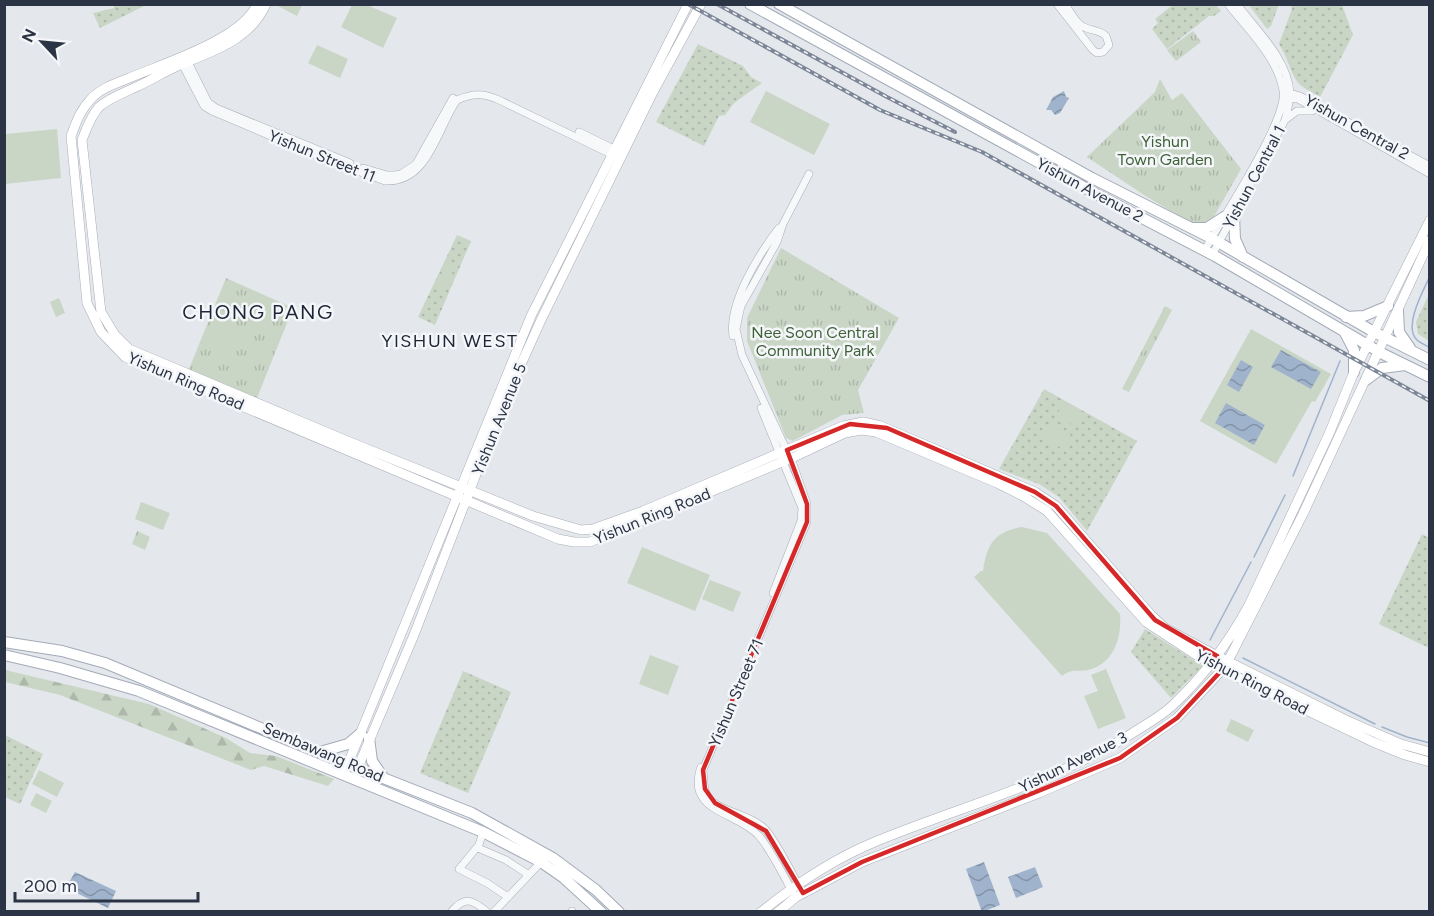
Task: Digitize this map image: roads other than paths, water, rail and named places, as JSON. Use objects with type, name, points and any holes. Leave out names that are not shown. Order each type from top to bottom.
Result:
[{"type":"main road","name":"Yishun Ring Road","points":[[257,4],[244,23],[233,31],[101,105],[91,118],[82,140],[101,312],[115,335],[135,352],[464,493],[558,539],[574,542],[590,542],[785,456],[843,426],[856,422],[870,423],[894,430],[1035,492],[1056,506],[1155,620],[1217,656],[1225,665],[1373,742],[1430,762]]},
{"type":"main road","name":"Yishun Ring Road","points":[[183,60],[236,40],[250,27],[266,4]]},
{"type":"main road","name":"Yishun Avenue 5","points":[[617,153],[688,4]]},
{"type":"main road","name":"Yishun Avenue 5","points":[[348,778],[365,736],[414,635],[464,493],[531,316],[617,153],[701,4]]},
{"type":"main road","name":"Yishun Avenue 2","points":[[750,4],[1208,253],[1368,345],[1430,377]]},
{"type":"main road","name":"Yishun Avenue 2","points":[[779,4],[1092,178],[1215,241],[1346,317],[1430,360]]},
{"type":"main road","points":[[1187,226],[1205,229],[1229,216],[1243,257]]},
{"type":"main road","points":[[1414,353],[1399,332],[1393,308],[1430,220]]},
{"type":"main road","points":[[1379,335],[1430,240]]},
{"type":"main road","points":[[1346,317],[1364,316],[1393,308]]},
{"type":"main road","points":[[1343,330],[1354,350],[1354,372]]},
{"type":"main road","name":"Yishun Avenue 3","points":[[761,912],[875,842],[1025,787],[1107,750],[1172,706],[1217,656],[1234,632],[1270,562],[1329,434],[1354,372],[1368,345],[1379,335]]},
{"type":"main road","name":"Yishun Avenue 3","points":[[778,912],[797,891],[862,862],[1039,793],[1120,758],[1177,718],[1225,665],[1303,514],[1366,380],[1379,351],[1379,335]]},
{"type":"main road","points":[[1366,380],[1382,368],[1406,364]]},
{"type":"main road","name":"Yishun Ring Road","points":[[464,493],[552,522],[581,530],[593,529],[845,433],[866,430],[892,438],[998,483],[1047,511],[1146,622],[1210,664],[1225,665],[1401,744],[1430,752]]},
{"type":"main road","name":"Sembawang Road","points":[[4,642],[62,651],[105,663],[472,813],[552,858],[596,890],[619,912]]},
{"type":"main road","name":"Sembawang Road","points":[[4,655],[60,668],[139,691],[483,832],[541,862],[564,878],[601,912]]},
{"type":"main road","points":[[320,752],[348,744],[365,736],[372,761],[383,777]]},
{"type":"street","points":[[1057,4],[1093,50],[1097,53],[1103,52],[1109,45],[1106,36],[1095,29],[1083,27],[1065,4]]},
{"type":"street","points":[[1228,4],[1272,63],[1286,94]]},
{"type":"street","name":"Yishun Central 1","points":[[1208,253],[1285,120],[1286,94],[1280,61],[1237,4]]},
{"type":"street","name":"Yishun Street 11","points":[[183,60],[208,102],[216,108],[329,155],[387,175],[401,174],[416,164],[455,96],[474,90],[488,91],[501,96],[617,153]]},
{"type":"street","name":"Yishun Central 1","points":[[1229,216],[1271,134],[1286,94]]},
{"type":"street","name":"Yishun Central 2","points":[[1286,94],[1430,174]]},
{"type":"street","name":"Yishun Central 2","points":[[1286,94],[1300,96],[1430,166]]},
{"type":"street","name":"Yishun Central 2","points":[[1285,120],[1297,111],[1316,111]]},
{"type":"street","points":[[785,456],[738,354],[731,327],[733,310],[740,293],[771,238],[783,224],[809,174]]},
{"type":"street","name":"Yishun Street 71","points":[[785,456],[807,504],[807,522],[703,770],[708,798],[754,820],[766,831],[797,891]]},
{"type":"street","name":"Yishun Street 71","points":[[785,456],[802,508],[801,521],[698,774],[698,784],[704,801],[759,835],[797,891]]},
{"type":"street","points":[[750,829],[754,820]]},
{"type":"street","points":[[483,832],[478,846],[459,869],[508,897]]},
{"type":"street","points":[[478,846],[529,875]]},
{"type":"street","points":[[494,912],[541,862]]},
{"type":"street","points":[[451,912],[458,903],[466,900],[478,904],[487,912]]},
{"type":"water","points":[[1064,91],[1066,97],[1069,98],[1060,113],[1055,115],[1051,110],[1046,110],[1053,97]]},
{"type":"water","points":[[1281,350],[1321,372],[1311,389],[1271,367]]},
{"type":"water","points":[[1241,360],[1253,367],[1239,392],[1227,385]]},
{"type":"water","points":[[1226,403],[1265,425],[1254,445],[1215,423]]},
{"type":"water","points":[[984,862],[1000,905],[982,912],[966,869]]},
{"type":"water","points":[[1035,867],[1043,887],[1016,898],[1008,877]]},
{"type":"water","points":[[75,872],[116,891],[108,908],[66,888]]},
{"type":"waterway","points":[[1430,276],[1419,299],[1412,327],[1417,340],[1430,348]]},
{"type":"waterway","points":[[1293,476],[1340,361]]},
{"type":"waterway","points":[[1254,557],[1285,495]]},
{"type":"waterway","points":[[1210,640],[1251,562]]},
{"type":"waterway","points":[[1243,658],[1375,724]]},
{"type":"waterway","points":[[1382,727],[1430,743]]},
{"type":"railway","points":[[688,4],[880,110],[982,152],[1430,401]]},
{"type":"railway","points":[[717,4],[955,132]]},
{"type":"district","name":"CHONG PANG","points":[[258,312]]},
{"type":"district","name":"YISHUN WEST","points":[[450,341]]},
{"type":"park label","name":"Yishun Town Garden","points":[[1165,150]]},
{"type":"park label","name":"Nee Soon Central Community Park","points":[[815,341]]}]
